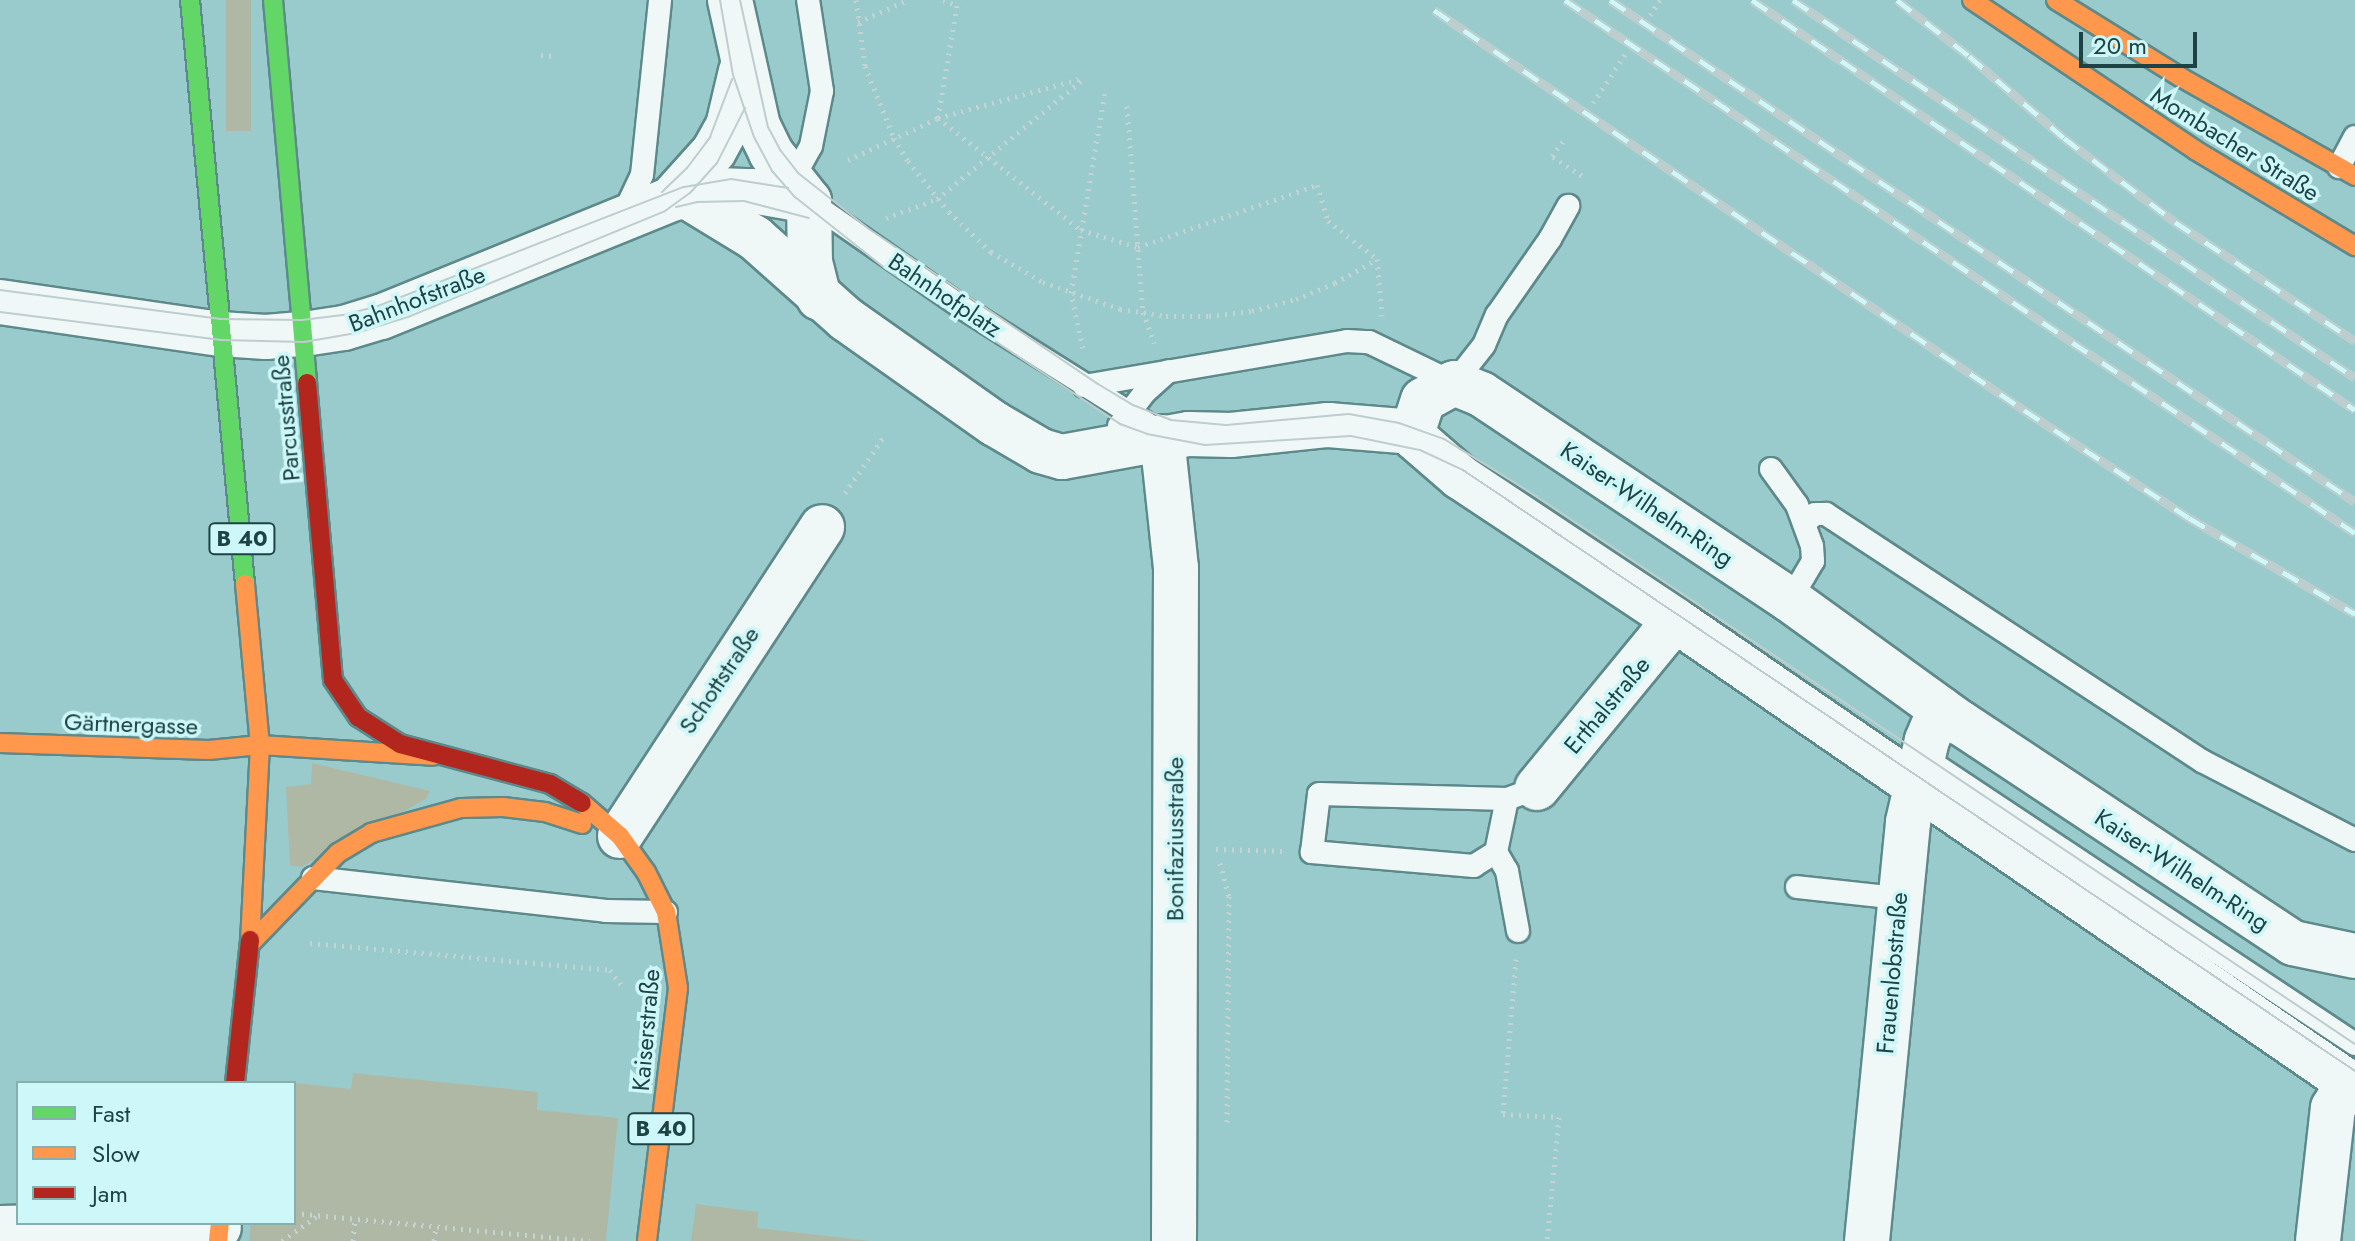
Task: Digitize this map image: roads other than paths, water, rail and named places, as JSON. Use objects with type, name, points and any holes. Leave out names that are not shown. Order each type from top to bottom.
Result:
[{"type":"main road","name":"B 40","points":[[190,0],[260,745],[250,944],[235,1081]]},
{"type":"main road","name":"Parcusstraße","points":[[273,0],[333,680],[354,713],[380,733],[400,744],[456,758]]},
{"type":"main road","name":"Mombacher Straße","points":[[1972,0],[2195,150],[2355,246]]},
{"type":"main road","name":"Mombacher Straße","points":[[2056,0],[2182,78],[2347,172]]},
{"type":"main road","name":"Gärtnergasse","points":[[0,743],[209,750],[260,745],[456,758]]},
{"type":"main road","name":"Kaiserstraße","points":[[456,758],[572,794],[620,836],[646,872],[666,912],[678,988],[647,1241]]},
{"type":"main road","points":[[250,944],[338,853],[371,833],[461,808],[503,807],[545,812],[620,836]]},
{"type":"street","name":"Bahnhofplatz","points":[[730,0],[758,126],[793,192]]},
{"type":"street","name":"Bahnhofplatz","points":[[679,197],[714,151],[728,126],[742,61]]},
{"type":"street","name":"Bahnhofplatz","points":[[602,226],[679,197],[716,190],[793,192]]},
{"type":"street","points":[[793,192],[819,298]]},
{"type":"street","points":[[679,197],[755,238],[819,298],[1022,442],[1062,457],[1090,453],[1145,426],[1189,434],[1231,435],[1328,425],[1414,432]]},
{"type":"street","name":"Bahnhofstraße","points":[[0,302],[220,334],[266,337],[304,334],[344,328],[381,317],[602,226]]},
{"type":"street","points":[[1454,383],[1423,400],[1417,412],[1414,432],[1421,445],[1453,472],[1858,747],[1920,772],[2348,1080],[2318,1241]]},
{"type":"street","name":"Kaiser-Wilhelm-Ring","points":[[1454,383],[1481,394],[1535,427],[1790,600],[1940,709],[2293,943],[2355,956]]},
{"type":"street","name":"Bonifaziusstraße","points":[[1145,426],[1175,547],[1174,1241]]},
{"type":"street","name":"Schottstraße","points":[[620,836],[644,794],[822,527]]},
{"type":"street","name":"Erthalstraße","points":[[1522,793],[1675,620]]},
{"type":"street","name":"Frauenlobstraße","points":[[1867,1241],[1899,898],[1920,772],[1940,709]]},
{"type":"street","points":[[0,1228],[136,1225]]},
{"type":"street","points":[[187,1225],[219,1231]]},
{"type":"lane","points":[[602,226],[627,210],[642,175],[660,0]]},
{"type":"lane","points":[[793,192],[811,146],[822,91],[808,0]]},
{"type":"lane","points":[[2347,172],[2355,137]]},
{"type":"lane","name":"Bahnhofplatz","points":[[793,192],[1145,426]]},
{"type":"lane","points":[[1084,386],[1347,341],[1369,342],[1454,383],[1478,355],[1497,315],[1550,239],[1568,206]]},
{"type":"lane","points":[[1145,426],[1160,376],[1172,369]]},
{"type":"lane","points":[[1771,469],[1797,505],[1813,561],[1790,600]]},
{"type":"lane","points":[[1804,523],[1815,514],[1826,514],[2202,761],[2355,840]]},
{"type":"lane","points":[[1522,793],[1496,852],[1474,866],[1312,852],[1319,794],[1522,793]]},
{"type":"lane","points":[[1496,852],[1507,871],[1518,931]]},
{"type":"lane","points":[[312,878],[606,911],[666,912]]},
{"type":"lane","points":[[1797,887],[1899,898]]},
{"type":"tram line","points":[[720,0],[733,75],[754,137],[773,172],[795,197],[886,269],[1120,424],[1147,434],[1205,445],[1351,436],[1420,450],[1463,470],[2355,1071]]},
{"type":"tram line","points":[[740,0],[768,127],[798,173],[869,229],[1098,384],[1133,405],[1171,420],[1226,425],[1349,414],[1399,423],[1444,439],[1536,496],[2355,1044]]},
{"type":"tram line","points":[[662,192],[687,168],[710,137],[732,79]]},
{"type":"tram line","points":[[0,312],[221,340],[304,342],[356,333],[408,317],[665,211],[690,193],[717,163],[745,108]]},
{"type":"tram line","points":[[0,290],[219,319],[302,320],[343,315],[378,306],[684,187],[731,179],[788,188]]},
{"type":"tram line","points":[[676,207],[697,202],[744,201],[809,218]]},
{"type":"railway","points":[[1565,0],[2355,533]]},
{"type":"railway","points":[[1610,0],[2355,502]]},
{"type":"railway","points":[[1752,0],[2355,410]]},
{"type":"railway","points":[[1793,0],[2355,378]]},
{"type":"railway","points":[[1897,0],[1969,56],[2064,138],[2175,222],[2355,341]]},
{"type":"railway","points":[[1434,10],[2024,410],[2189,518],[2355,614]]}]
